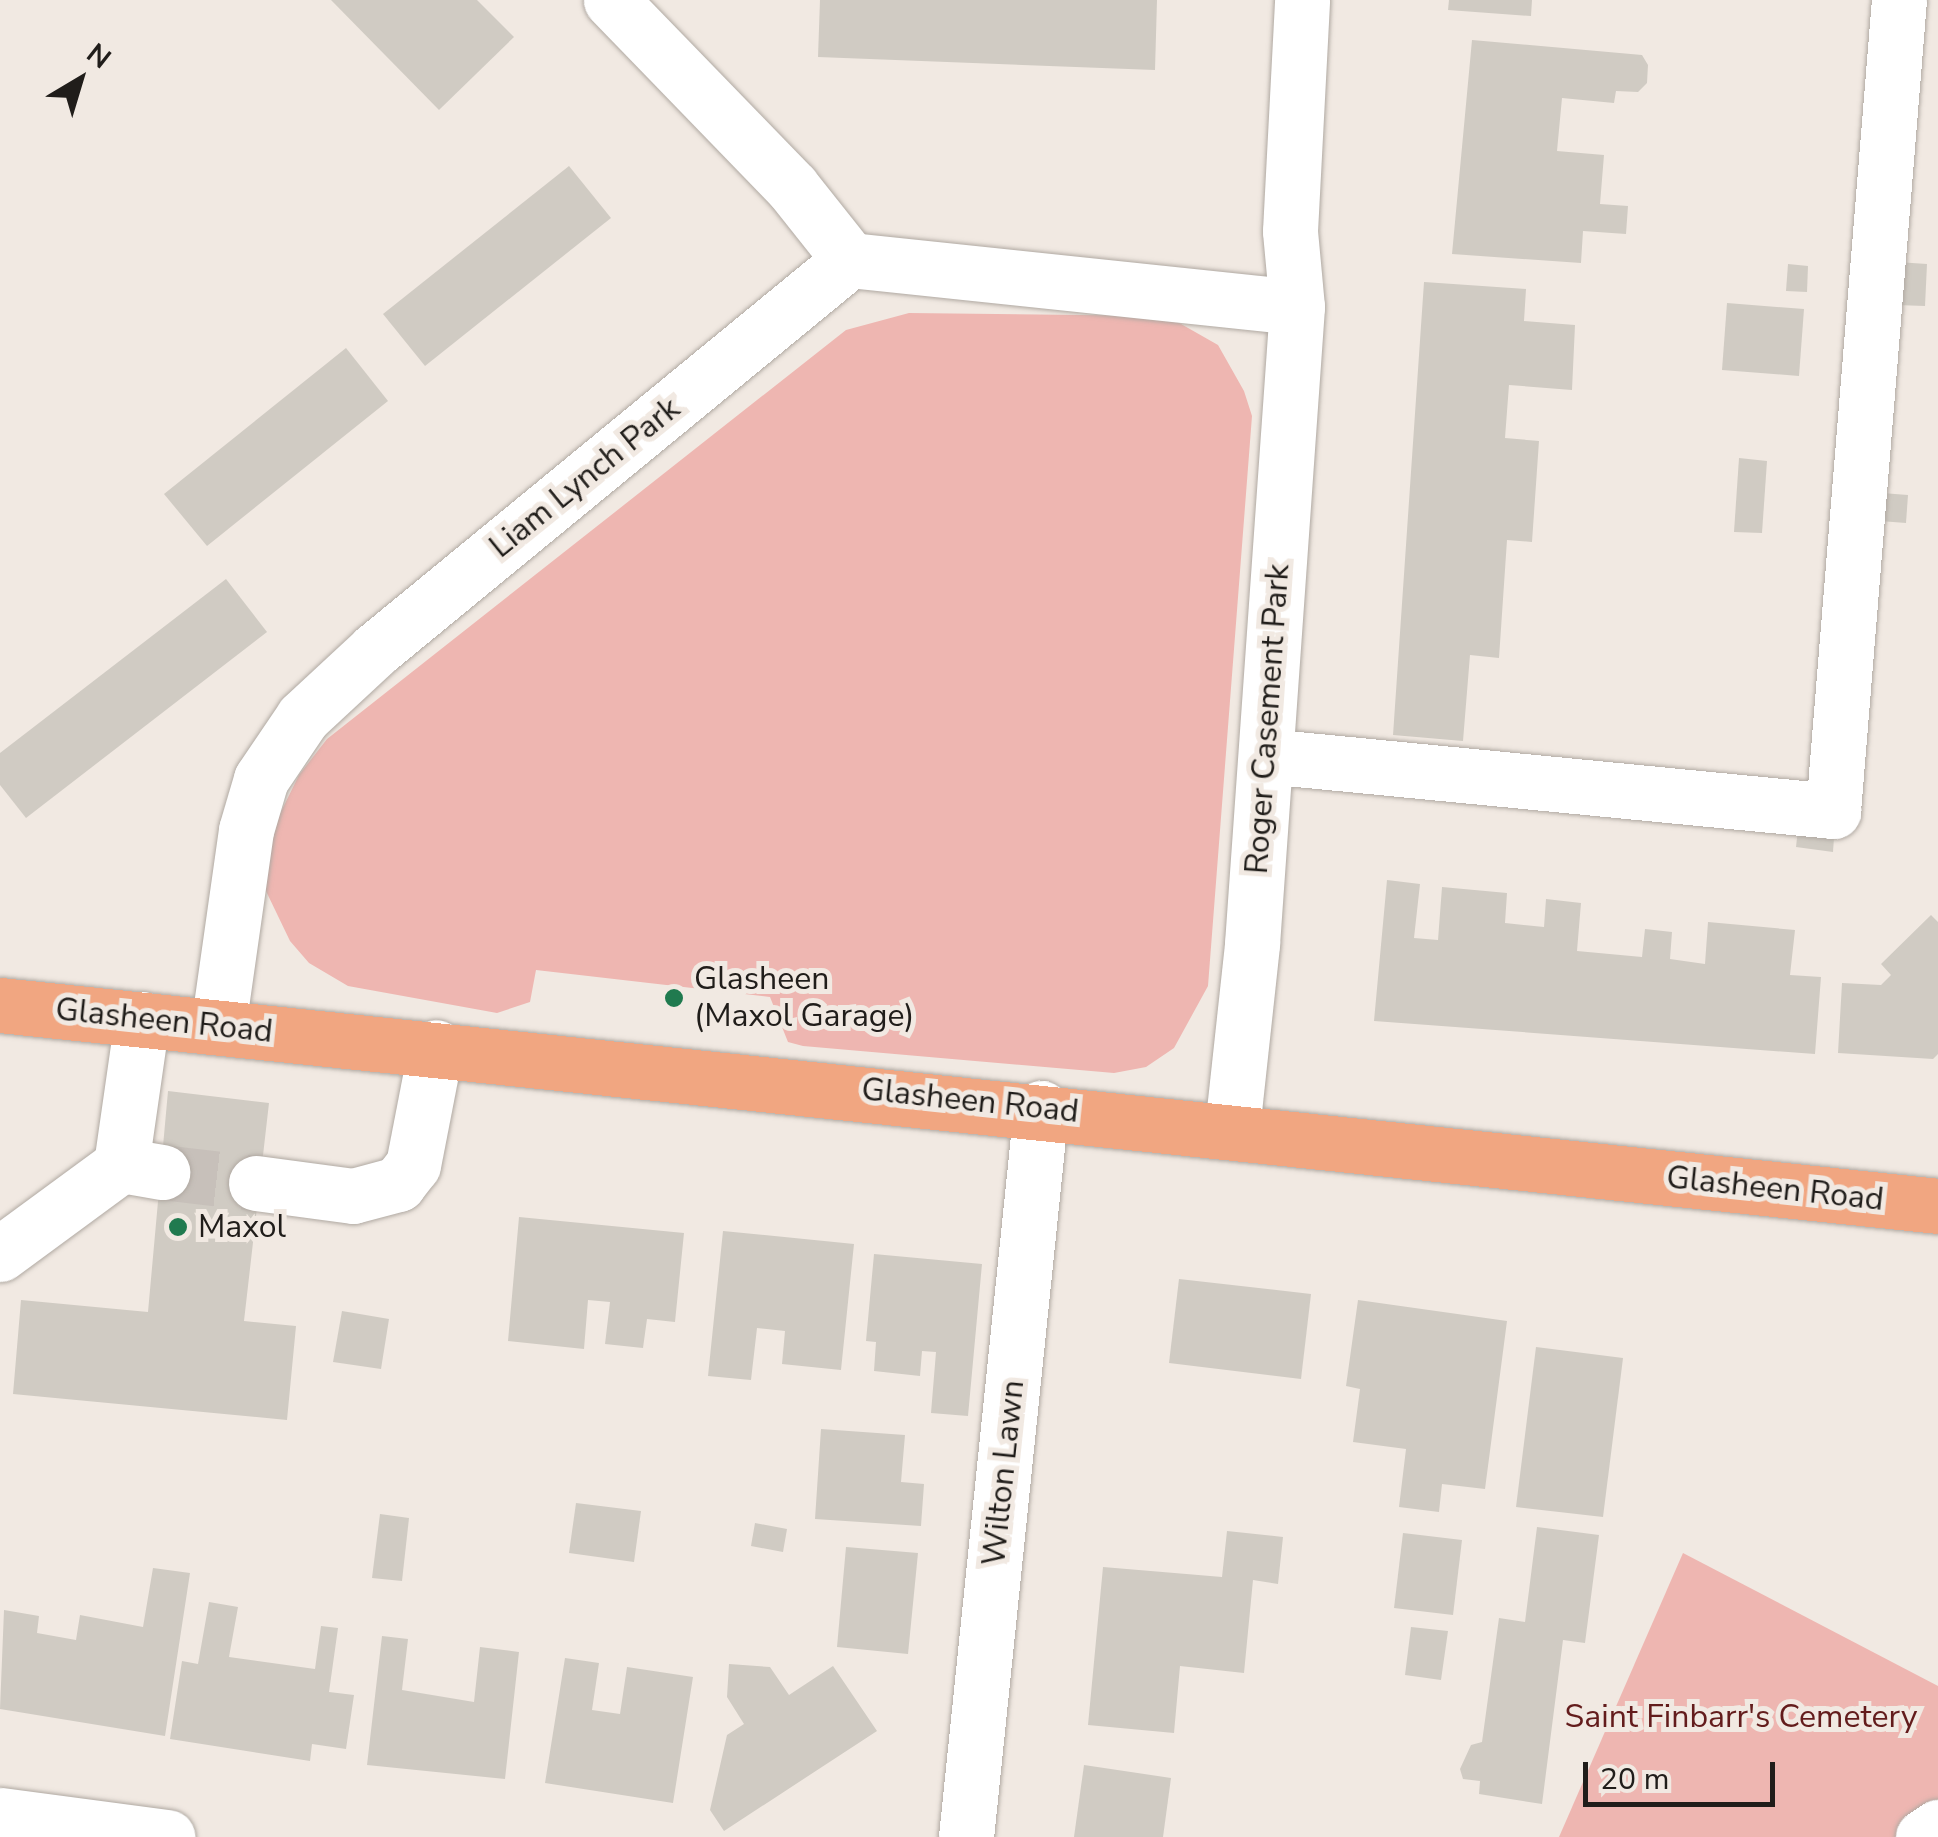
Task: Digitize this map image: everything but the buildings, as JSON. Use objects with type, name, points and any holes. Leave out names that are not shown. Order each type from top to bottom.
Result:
[{"type":"main road","name":"Glasheen Road","points":[[0,1006],[1041,1108],[1373,1150],[1938,1206]]},
{"type":"street","points":[[611,0],[792,187],[850,260],[1297,307]]},
{"type":"street","name":"Roger Casement Park","points":[[1232,1130],[1266,756],[1297,307],[1290,231],[1302,0]]},
{"type":"street","points":[[1266,756],[1833,812],[1900,0]]},
{"type":"street","name":"Liam Lynch Park","points":[[218,1026],[246,830],[261,779],[303,718],[375,650],[850,260]]},
{"type":"street","points":[[0,1254],[141,1168],[142,1018]]},
{"type":"street","points":[[256,1183],[354,1196],[398,1184],[413,1165],[436,1047]]},
{"type":"street","name":"Wilton Lawn","points":[[966,1837],[1041,1108]]},
{"type":"street","points":[[0,1815],[168,1837]]},
{"type":"street","points":[[1923,1837],[1938,1827]]},
{"type":"green space","points":[[909,313],[1167,316],[1218,345],[1244,391],[1252,416],[1208,986],[1174,1048],[1146,1067],[1114,1073],[803,1046],[788,1042],[770,997],[536,970],[530,1002],[497,1013],[348,986],[309,963],[290,941],[265,889],[271,832],[299,775],[327,739],[846,330]]},
{"type":"green space","name":"Saint Finbarr's Cemetery","points":[[1683,1553],[1938,1686],[1938,1837],[1559,1837]]},
{"type":"tunnel","points":[[162,1172],[256,1183]]},
{"type":"place","name":"Glasheen (Maxol Garage)","points":[[674,998]]},
{"type":"place","name":"Maxol","points":[[178,1227]]}]
